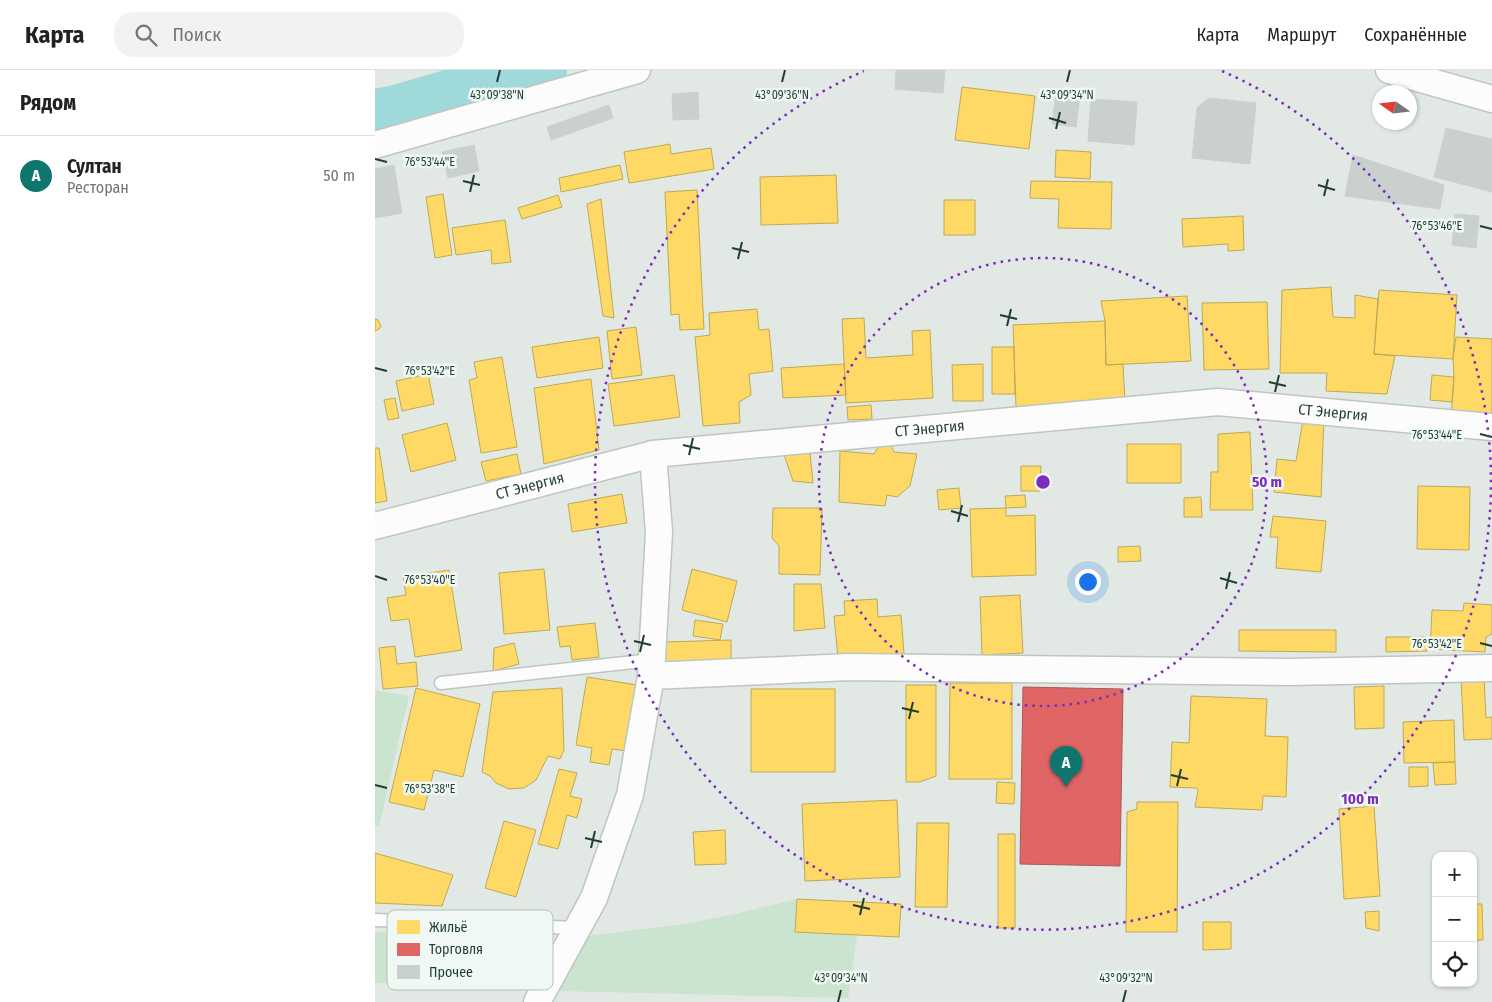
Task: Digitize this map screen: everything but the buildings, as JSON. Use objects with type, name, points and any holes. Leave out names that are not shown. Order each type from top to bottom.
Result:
[{"type":"street","points":[[375,145],[637,70]]},
{"type":"street","points":[[1389,70],[1492,99]]},
{"type":"street","name":"СТ Энергия","points":[[375,526],[653,454],[1218,402],[1492,427]]},
{"type":"street","points":[[553,972],[594,898],[630,795],[652,668],[659,532],[653,454]]},
{"type":"street","points":[[652,668],[849,667],[1289,672],[1492,668]]},
{"type":"street","points":[[537,1002],[543,990]]},
{"type":"lane","points":[[441,683],[652,668]]},
{"type":"lane","points":[[553,927],[577,928]]},
{"type":"green space","points":[[375,690],[409,696],[379,827],[375,827]]},
{"type":"green space","points":[[797,899],[795,932],[857,935],[848,998],[559,991],[587,936],[684,924]]},
{"type":"green space","points":[[375,932],[387,933],[387,983],[375,983]]},
{"type":"waterway","points":[[375,116],[397,112],[540,70]]},
{"type":"place","name":"Султан","points":[[1066,787]]}]
